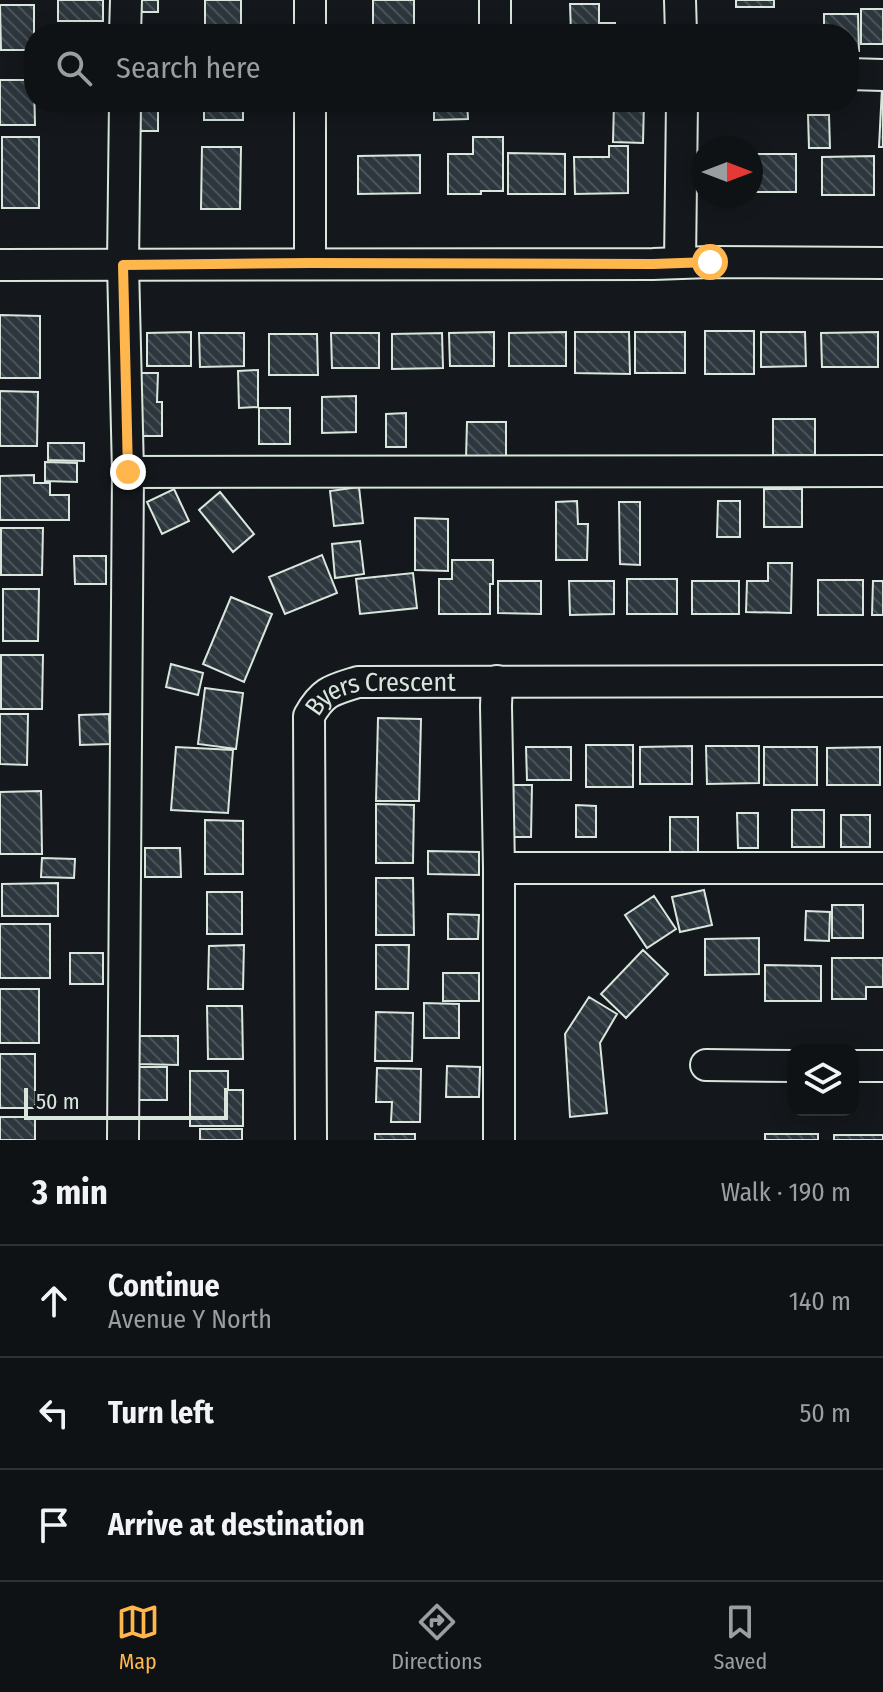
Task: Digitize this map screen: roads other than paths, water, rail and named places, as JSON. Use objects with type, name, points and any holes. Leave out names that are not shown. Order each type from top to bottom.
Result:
[{"type":"street","points":[[125,24],[126,0]]},
{"type":"street","points":[[310,0],[310,24]]},
{"type":"street","points":[[495,0],[495,24]]},
{"type":"street","points":[[680,0],[681,24]]},
{"type":"street","points":[[859,74],[883,75]]},
{"type":"street","points":[[123,1140],[128,472],[123,265],[125,112]]},
{"type":"street","points":[[310,112],[310,263]]},
{"type":"street","points":[[680,263],[682,112]]},
{"type":"street","points":[[0,265],[883,263]]},
{"type":"street","points":[[128,472],[883,471]]},
{"type":"street","points":[[497,681],[499,1140]]},
{"type":"street","name":"Byers Crescent","points":[[311,1140],[309,716],[318,700],[332,690],[358,682],[883,681]]},
{"type":"street","points":[[499,868],[883,868]]},
{"type":"street","points":[[706,1065],[787,1066]]},
{"type":"street","points":[[859,1066],[883,1066]]}]
